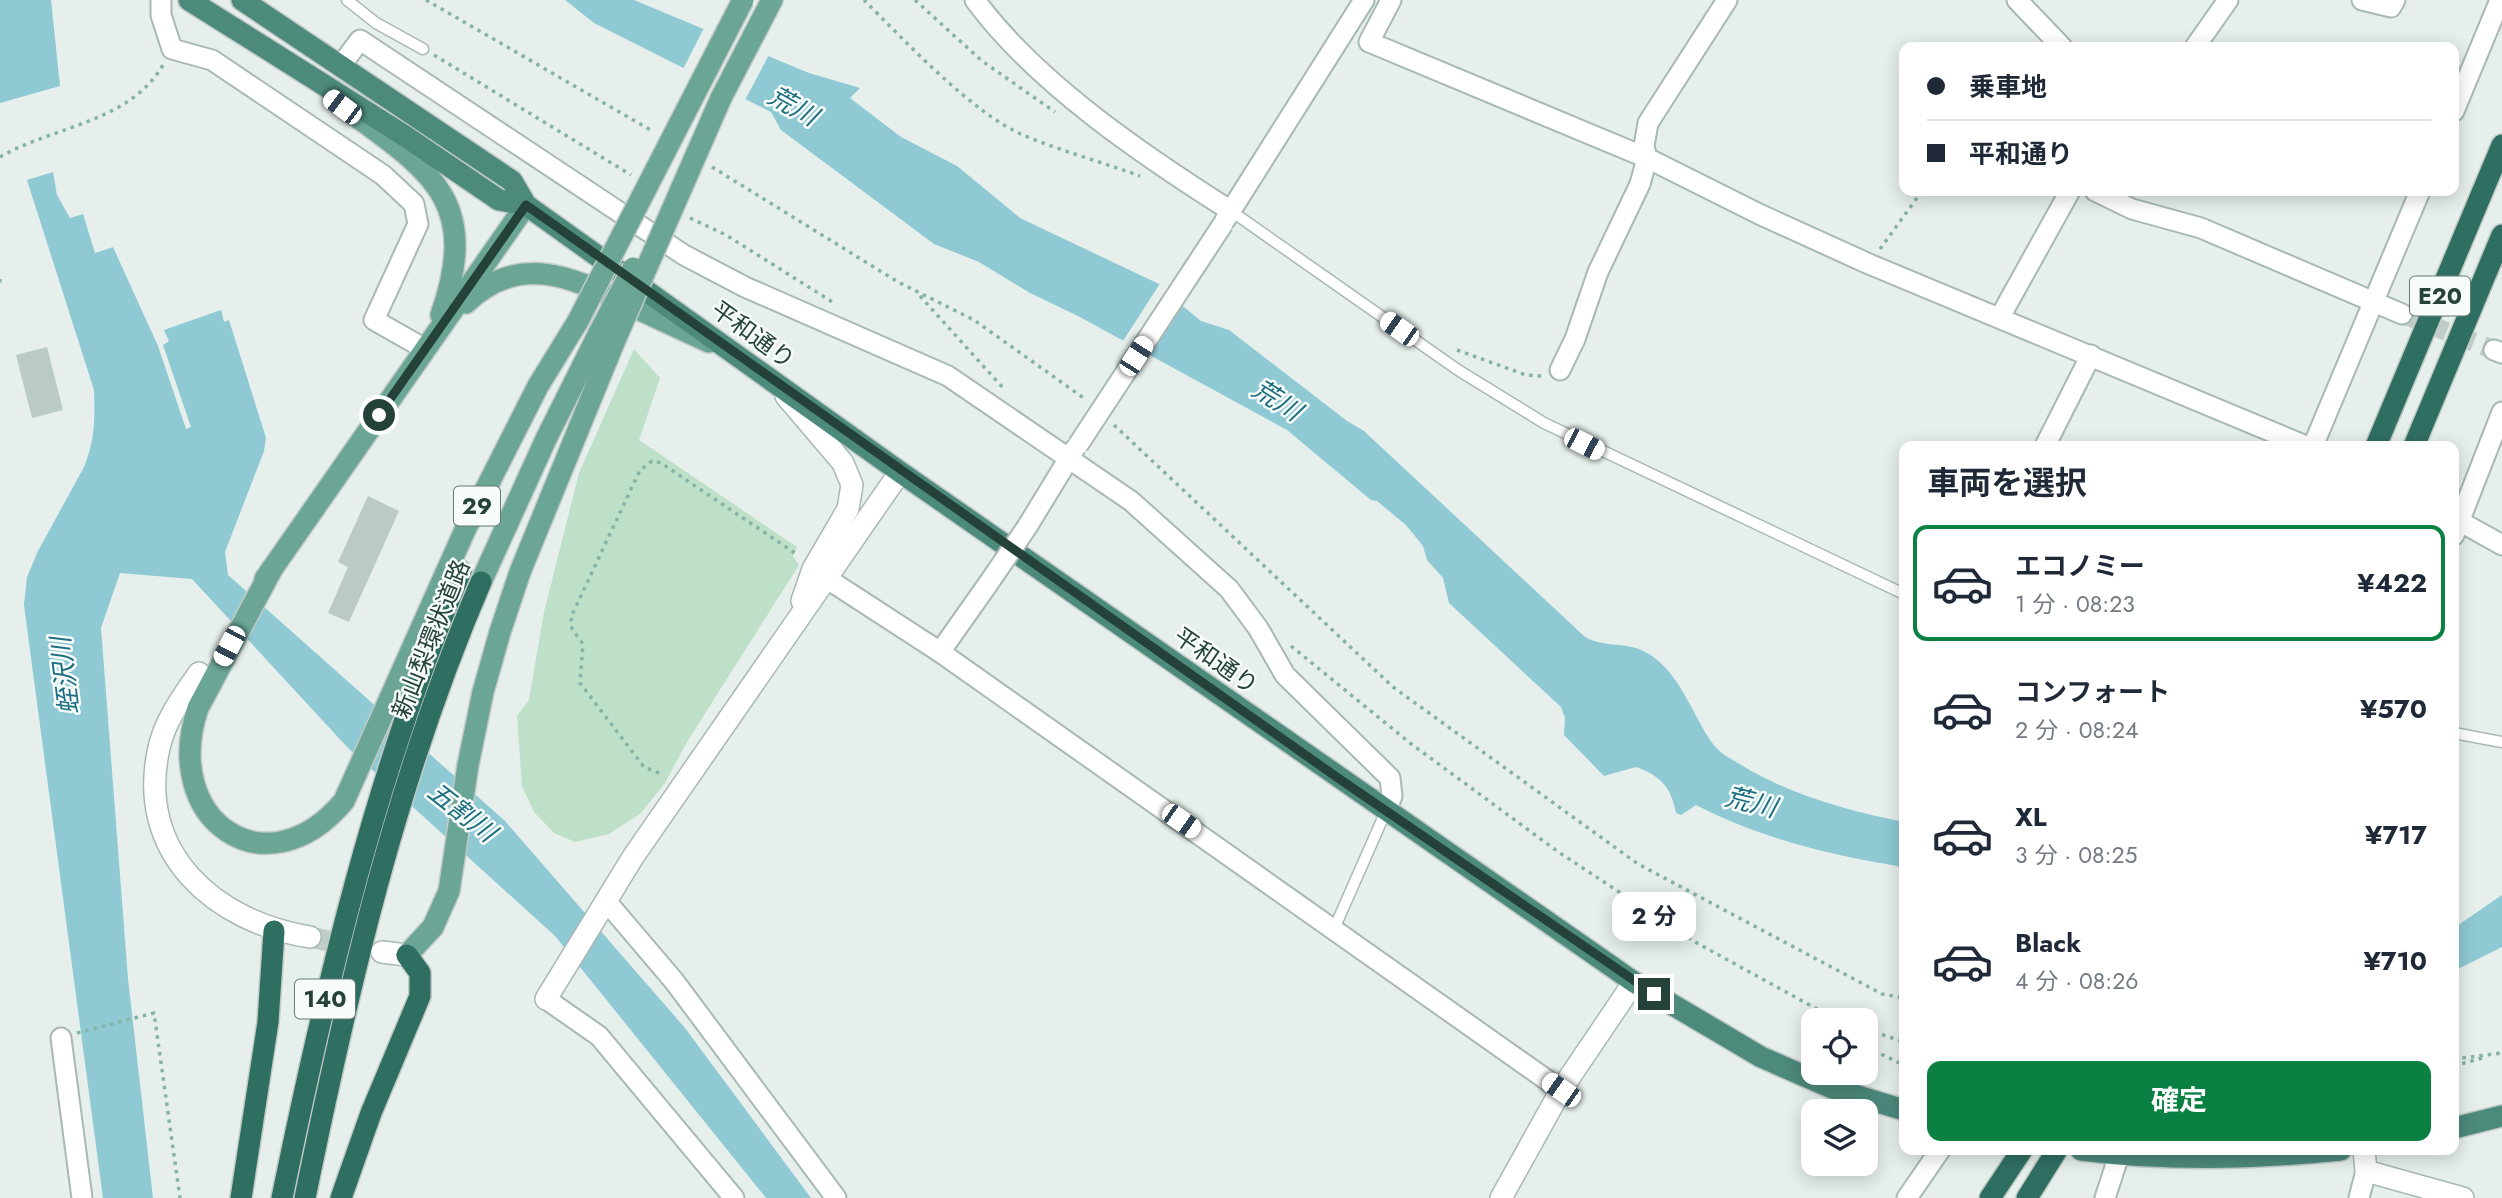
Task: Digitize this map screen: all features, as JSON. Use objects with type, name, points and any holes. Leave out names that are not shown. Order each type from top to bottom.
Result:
[{"type":"highway","name":"平和通り","points":[[190,0],[499,200],[526,205]]},
{"type":"highway","name":"平和通り","points":[[243,0],[342,64],[512,181],[526,205],[900,472],[1634,982],[1761,1057],[1832,1088],[1899,1108]]},
{"type":"highway","name":"E20","points":[[2378,441],[2502,145]]},
{"type":"highway","name":"E20","points":[[2416,441],[2502,235]]},
{"type":"highway","name":"新山梨環状道路","points":[[399,704],[461,571]]},
{"type":"highway","name":"新山梨環状道路","points":[[305,1198],[350,994],[395,816],[424,724],[481,582]]},
{"type":"highway","name":"140","points":[[282,1198],[327,990],[399,704]]},
{"type":"highway","points":[[241,1198],[268,1022],[274,931]]},
{"type":"highway","points":[[341,1198],[371,1113],[420,996],[420,973],[407,955]]},
{"type":"highway","points":[[2459,1127],[2502,1116]]},
{"type":"highway","points":[[2027,1198],[2054,1155]]},
{"type":"highway","points":[[2119,1155],[2208,1158],[2258,1155]]},
{"type":"highway","points":[[1990,1198],[2017,1157]]},
{"type":"main road","name":"29","points":[[461,571],[578,321],[743,0]]},
{"type":"main road","points":[[407,955],[433,927],[449,891],[468,765],[483,692],[516,584],[608,335],[721,98],[772,0]]},
{"type":"main road","points":[[260,43],[397,148],[433,181],[443,195],[455,226],[455,260],[445,302],[425,349]]},
{"type":"main road","name":"29","points":[[526,205],[272,569],[226,643],[198,708],[188,747],[192,782],[206,813],[218,824],[249,839],[289,841],[314,830],[330,818],[344,801],[399,704],[465,530],[538,386],[578,321]]},
{"type":"main road","points":[[425,349],[455,313],[479,292],[502,279],[534,273],[582,283],[739,357]]},
{"type":"main road","name":"新山梨環状道路","points":[[481,582],[546,439],[608,335]]},
{"type":"main road","name":"29","points":[[199,673],[226,643]]},
{"type":"street","points":[[161,0],[162,15],[172,49],[212,60],[383,175],[414,204],[418,224],[374,320],[425,349]]},
{"type":"street","points":[[975,0],[996,29],[1028,61],[1227,218]]},
{"type":"street","points":[[940,652],[1027,527],[1364,0]]},
{"type":"street","points":[[1391,0],[1369,42],[1647,158],[1759,214],[1870,264],[2294,441]]},
{"type":"street","points":[[1560,370],[1575,339],[1598,272],[1640,184],[1647,158],[1644,146],[1648,123],[1727,0]]},
{"type":"street","points":[[2199,42],[2228,0]]},
{"type":"street","points":[[2362,0],[2391,7],[2395,0]]},
{"type":"street","points":[[2459,99],[2500,0]]},
{"type":"street","points":[[2023,2],[2058,42]]},
{"type":"street","points":[[342,64],[360,40],[684,255],[745,287],[948,376],[1073,452],[1229,589],[1258,628],[1286,675],[1311,703],[1390,778],[1392,796],[1386,811]]},
{"type":"street","points":[[2000,317],[2067,196]]},
{"type":"street","points":[[2105,196],[2132,209],[2201,229],[2402,314]]},
{"type":"street","points":[[2315,441],[2418,196]]},
{"type":"street","points":[[2048,441],[2091,355]]},
{"type":"street","points":[[778,384],[844,463],[852,485],[848,509],[813,569],[795,623]]},
{"type":"street","points":[[2459,520],[2502,412]]},
{"type":"street","points":[[734,1198],[599,1036],[546,999],[603,905],[900,472]]},
{"type":"street","points":[[2459,529],[2502,545]]},
{"type":"street","points":[[826,578],[940,652],[1561,1090]]},
{"type":"street","points":[[199,673],[177,704],[159,747],[156,793],[164,835],[183,869],[198,886],[226,907],[274,931],[310,937]]},
{"type":"street","points":[[603,905],[674,981],[836,1198]]},
{"type":"street","points":[[383,952],[407,955]]},
{"type":"street","points":[[1501,1198],[1561,1090],[1634,982]]},
{"type":"street","points":[[61,1038],[82,1198]]},
{"type":"street","points":[[1907,1198],[1937,1155]]},
{"type":"street","points":[[2105,1198],[2119,1155]]},
{"type":"street","points":[[2359,1198],[2365,1160],[2463,1198]]},
{"type":"lane","points":[[347,0],[376,23],[423,49]]},
{"type":"lane","points":[[360,40],[376,23]]},
{"type":"lane","points":[[1227,218],[1544,424],[1899,592]]},
{"type":"lane","points":[[2459,734],[2502,741]]},
{"type":"lane","points":[[1334,929],[1386,811]]},
{"type":"path","points":[[426,0],[657,134]]},
{"type":"path","points":[[864,0],[930,64],[997,120],[1023,135],[1152,180]]},
{"type":"path","points":[[0,157],[17,147],[89,121],[134,97],[159,71],[172,49]]},
{"type":"path","points":[[423,49],[592,148],[635,177]]},
{"type":"path","points":[[703,162],[916,292],[974,320],[1091,404]]},
{"type":"path","points":[[1870,264],[1918,196]]},
{"type":"path","points":[[687,216],[726,235]]},
{"type":"path","points":[[0,279],[0,285]]},
{"type":"path","points":[[916,292],[1005,391]]},
{"type":"path","points":[[1450,347],[1526,375],[1546,376],[1560,370]]},
{"type":"path","points":[[1110,422],[1404,695],[1638,864],[1882,994],[1899,997]]},
{"type":"path","points":[[659,774],[644,768],[580,683],[583,644],[572,629],[571,617],[640,470],[652,461],[661,463],[800,556]]},
{"type":"path","points":[[1288,644],[1410,743],[1557,850],[1695,942],[1815,1008]]},
{"type":"path","points":[[61,1038],[154,1013],[180,1198]]},
{"type":"path","points":[[1878,1033],[1899,1040]]},
{"type":"path","points":[[1878,1053],[1899,1063]]},
{"type":"path","points":[[2459,1065],[2502,1053]]},
{"type":"path","points":[[2459,1059],[2491,1056]]},
{"type":"green space","points":[[634,349],[660,378],[639,440],[797,547],[793,556],[799,565],[687,742],[665,783],[641,813],[609,834],[575,842],[554,833],[534,812],[522,786],[517,716],[529,700],[544,612],[579,473]]},
{"type":"water","points":[[0,0],[51,0],[60,86],[0,103]]},
{"type":"water","name":"荒川","points":[[565,0],[634,0],[809,73],[860,88],[850,98],[901,137],[957,166],[1020,218],[1180,294],[1179,303],[1201,321],[1229,330],[1347,421],[1364,431],[1584,636],[1599,642],[1641,650],[1660,662],[1678,684],[1713,744],[1725,755],[1785,788],[1843,808],[1899,821],[1899,867],[1769,836],[1696,805],[1681,815],[1676,813],[1664,784],[1652,774],[1636,767],[1604,776],[1564,735],[1565,718],[1561,707],[1449,603],[1443,578],[1427,560],[1423,546],[1406,525],[1377,501],[1371,500],[1287,430],[1078,316],[1030,293],[979,262],[934,244],[781,130],[771,112],[594,23]]},
{"type":"water","points":[[53,172],[57,195],[70,218],[83,214],[95,253],[113,247],[158,346],[186,429],[191,427],[163,345],[169,341],[164,330],[221,310],[224,322],[229,320],[266,438],[264,451],[225,552],[228,575],[505,821],[685,1028],[811,1198],[766,1198],[555,936],[348,748],[192,579],[120,573],[101,628],[128,979],[153,1198],[103,1198],[24,605],[27,577],[38,551],[84,467],[94,420],[94,390],[27,180]]},
{"type":"water","points":[[2502,895],[2502,947],[2459,968],[2459,925]]},
{"type":"pier","points":[[705,26],[770,53],[744,102],[682,71]]},
{"type":"pier","points":[[1161,282],[1182,292],[1146,359],[1121,344]]},
{"type":"building","points":[[47,347],[63,410],[32,418],[16,355]]},
{"type":"building","points":[[368,496],[399,511],[349,622],[328,613],[348,567],[338,562]]},
{"type":"tunnel","points":[[2402,314],[2494,350]]},
{"type":"tunnel","points":[[310,937],[356,947]]},
{"type":"route","points":[[379,415],[526,205],[900,472],[1338,778],[1654,994]]},
{"type":"water label","name":"蛭沢川","points":[[65,676]]},
{"type":"water label","name":"五割川","points":[[462,812]]}]
